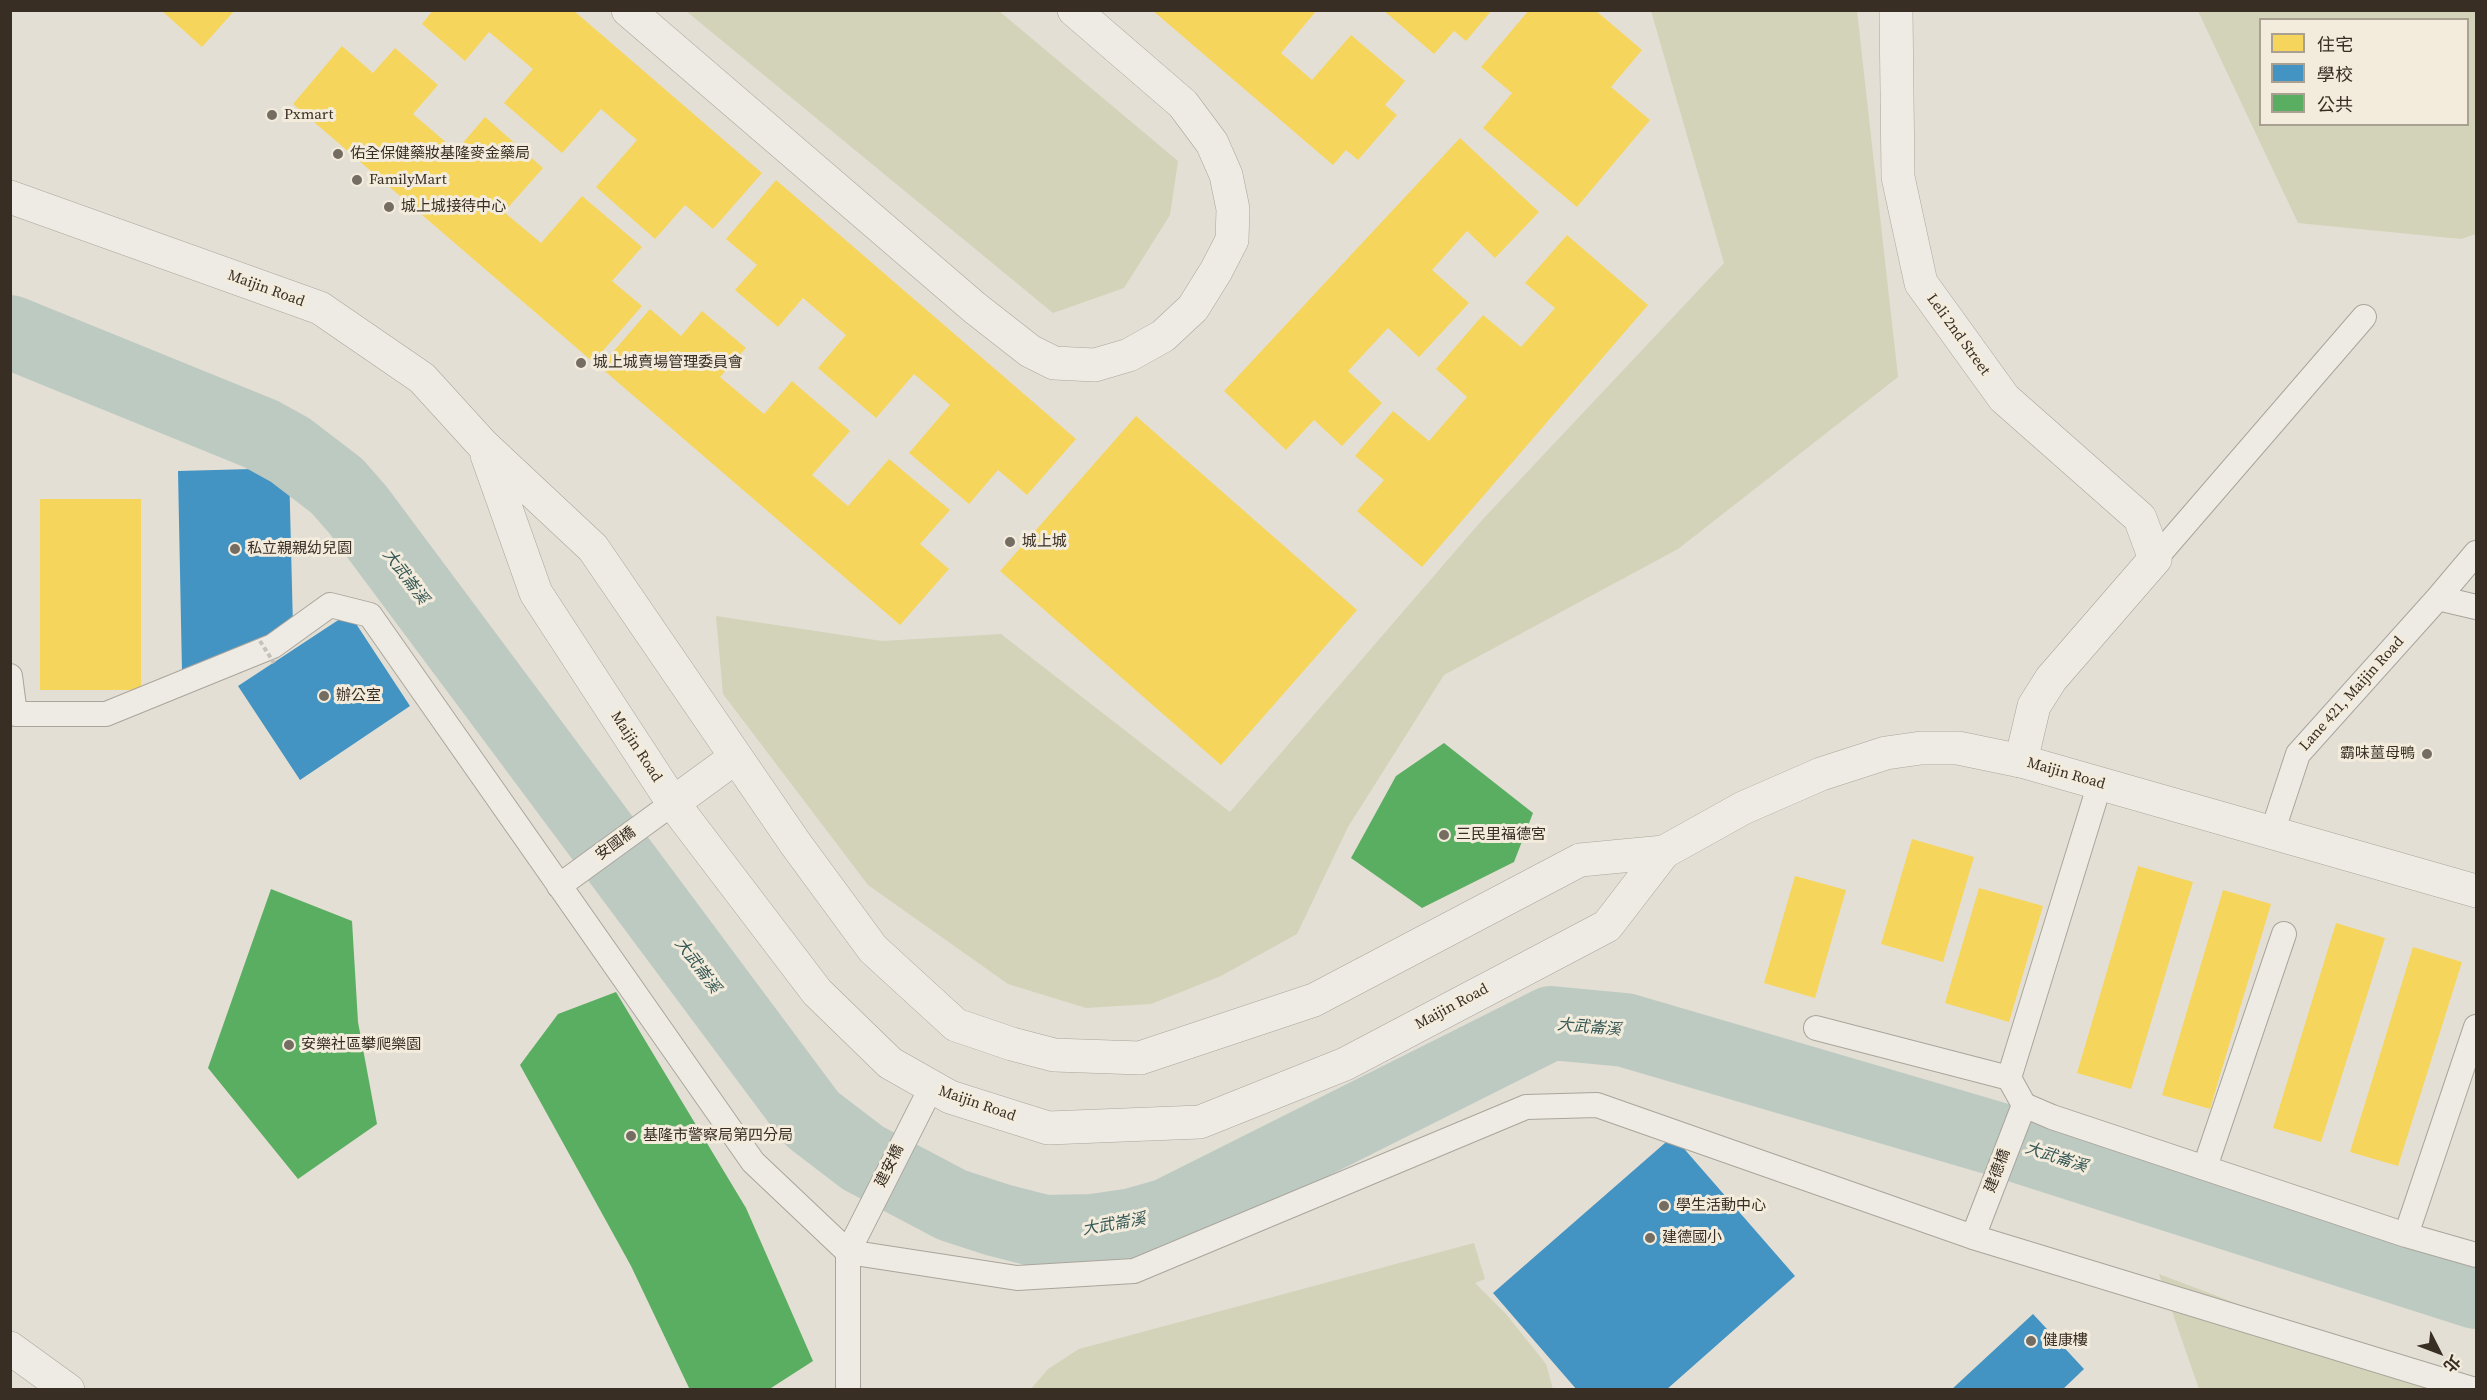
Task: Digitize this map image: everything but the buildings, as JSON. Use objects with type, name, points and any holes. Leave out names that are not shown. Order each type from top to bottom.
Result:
[{"type":"street","points":[[628,10],[966,301],[1030,351],[1054,363],[1095,365],[1129,355],[1163,336],[1193,308],[1232,240],[1233,209],[1226,175],[1212,143],[1183,104],[1074,10]]},
{"type":"street","name":"Leli 2nd Street","points":[[1896,10],[1898,177],[1921,283],[2004,398],[2140,518],[2156,559]]},
{"type":"street","name":"Maijin Road","points":[[10,197],[320,308],[422,378],[483,445],[593,548],[736,757],[873,949],[956,1025],[974,1033],[1054,1055],[1140,1058],[1314,1000],[1580,860],[1664,852],[1753,804],[1821,774],[1886,753],[1921,748],[1958,748],[2021,761],[2476,891]]},
{"type":"street","name":"Maijin Road","points":[[483,445],[536,593],[673,803],[817,992],[890,1063],[924,1100],[950,1097],[1048,1128],[1200,1122],[1345,1064],[1607,926],[1664,852]]},
{"type":"street","points":[[2021,761],[2034,706],[2051,679],[2156,559]]},
{"type":"street","points":[[673,803],[736,757]]},
{"type":"street","points":[[10,1348],[68,1389]]},
{"type":"lane","points":[[2156,559],[2364,317]]},
{"type":"lane","name":"Lane 421, Maijin Road","points":[[2272,833],[2298,754],[2476,554]]},
{"type":"lane","points":[[2438,598],[2476,607]]},
{"type":"lane","points":[[10,676],[15,714],[106,714],[273,646],[330,605],[370,615],[753,1162],[848,1252],[1017,1278],[1134,1271],[1526,1107],[1597,1105],[1972,1237],[2475,1389]]},
{"type":"lane","points":[[2100,783],[2010,1078],[2024,1105],[2406,1235],[2476,1255]]},
{"type":"lane","name":"安國橋","points":[[559,886],[673,803]]},
{"type":"lane","points":[[2205,1167],[2284,934]]},
{"type":"lane","points":[[2406,1235],[2476,1027]]},
{"type":"lane","points":[[1816,1028],[2010,1078]]},
{"type":"lane","name":"建安橋","points":[[848,1252],[924,1100]]},
{"type":"lane","name":"建德橋","points":[[1972,1237],[2024,1105]]},
{"type":"lane","points":[[848,1252],[848,1389]]},
{"type":"path","points":[[260,641],[274,663]]},
{"type":"green space","points":[[686,11],[999,11],[1178,161],[1170,215],[1124,288],[1053,313]]},
{"type":"green space","points":[[1651,11],[1857,11],[1898,377],[1678,549],[1444,675],[1348,827],[1297,934],[1221,976],[1151,1004],[1086,1008],[1008,984],[868,885],[723,694],[716,616],[882,641],[1001,634],[1230,812],[1483,519],[1724,263]]},
{"type":"green space","points":[[2198,11],[2476,11],[2476,234],[2461,239],[2298,223]]},
{"type":"green space","points":[[1474,1243],[1485,1279],[1475,1283],[1506,1314],[1546,1364],[1553,1389],[1031,1389],[1048,1369],[1079,1349]]},
{"type":"green space","points":[[2159,1274],[2462,1389],[2199,1389]]},
{"type":"waterway","name":"大武崙溪","points":[[10,332],[261,434],[290,450],[337,486],[358,510],[812,1119],[863,1158],[952,1205],[1045,1232],[1092,1231],[1133,1225],[1168,1215],[1551,1023],[1625,1030],[2007,1142],[2476,1292]]},
{"type":"place","name":"Pxmart","points":[[272,115]]},
{"type":"place","name":"佑全保健藥妝基隆麥金藥局","points":[[338,154]]},
{"type":"place","name":"FamilyMart","points":[[357,180]]},
{"type":"place","name":"城上城接待中心","points":[[389,207]]},
{"type":"place","name":"城上城賣場管理委員會","points":[[581,363]]},
{"type":"place","name":"城上城","points":[[1010,542]]},
{"type":"place","name":"私立親親幼兒園","points":[[235,549]]},
{"type":"place","name":"辦公室","points":[[324,696]]},
{"type":"place","name":"霸味薑母鴨","points":[[2427,754]]},
{"type":"place","name":"三民里福德宮","points":[[1444,835]]},
{"type":"place","name":"安樂社區攀爬樂園","points":[[289,1045]]},
{"type":"place","name":"基隆市警察局第四分局","points":[[631,1136]]},
{"type":"place","name":"學生活動中心","points":[[1664,1206]]},
{"type":"place","name":"建德國小","points":[[1650,1238]]},
{"type":"place","name":"健康樓","points":[[2031,1341]]}]
